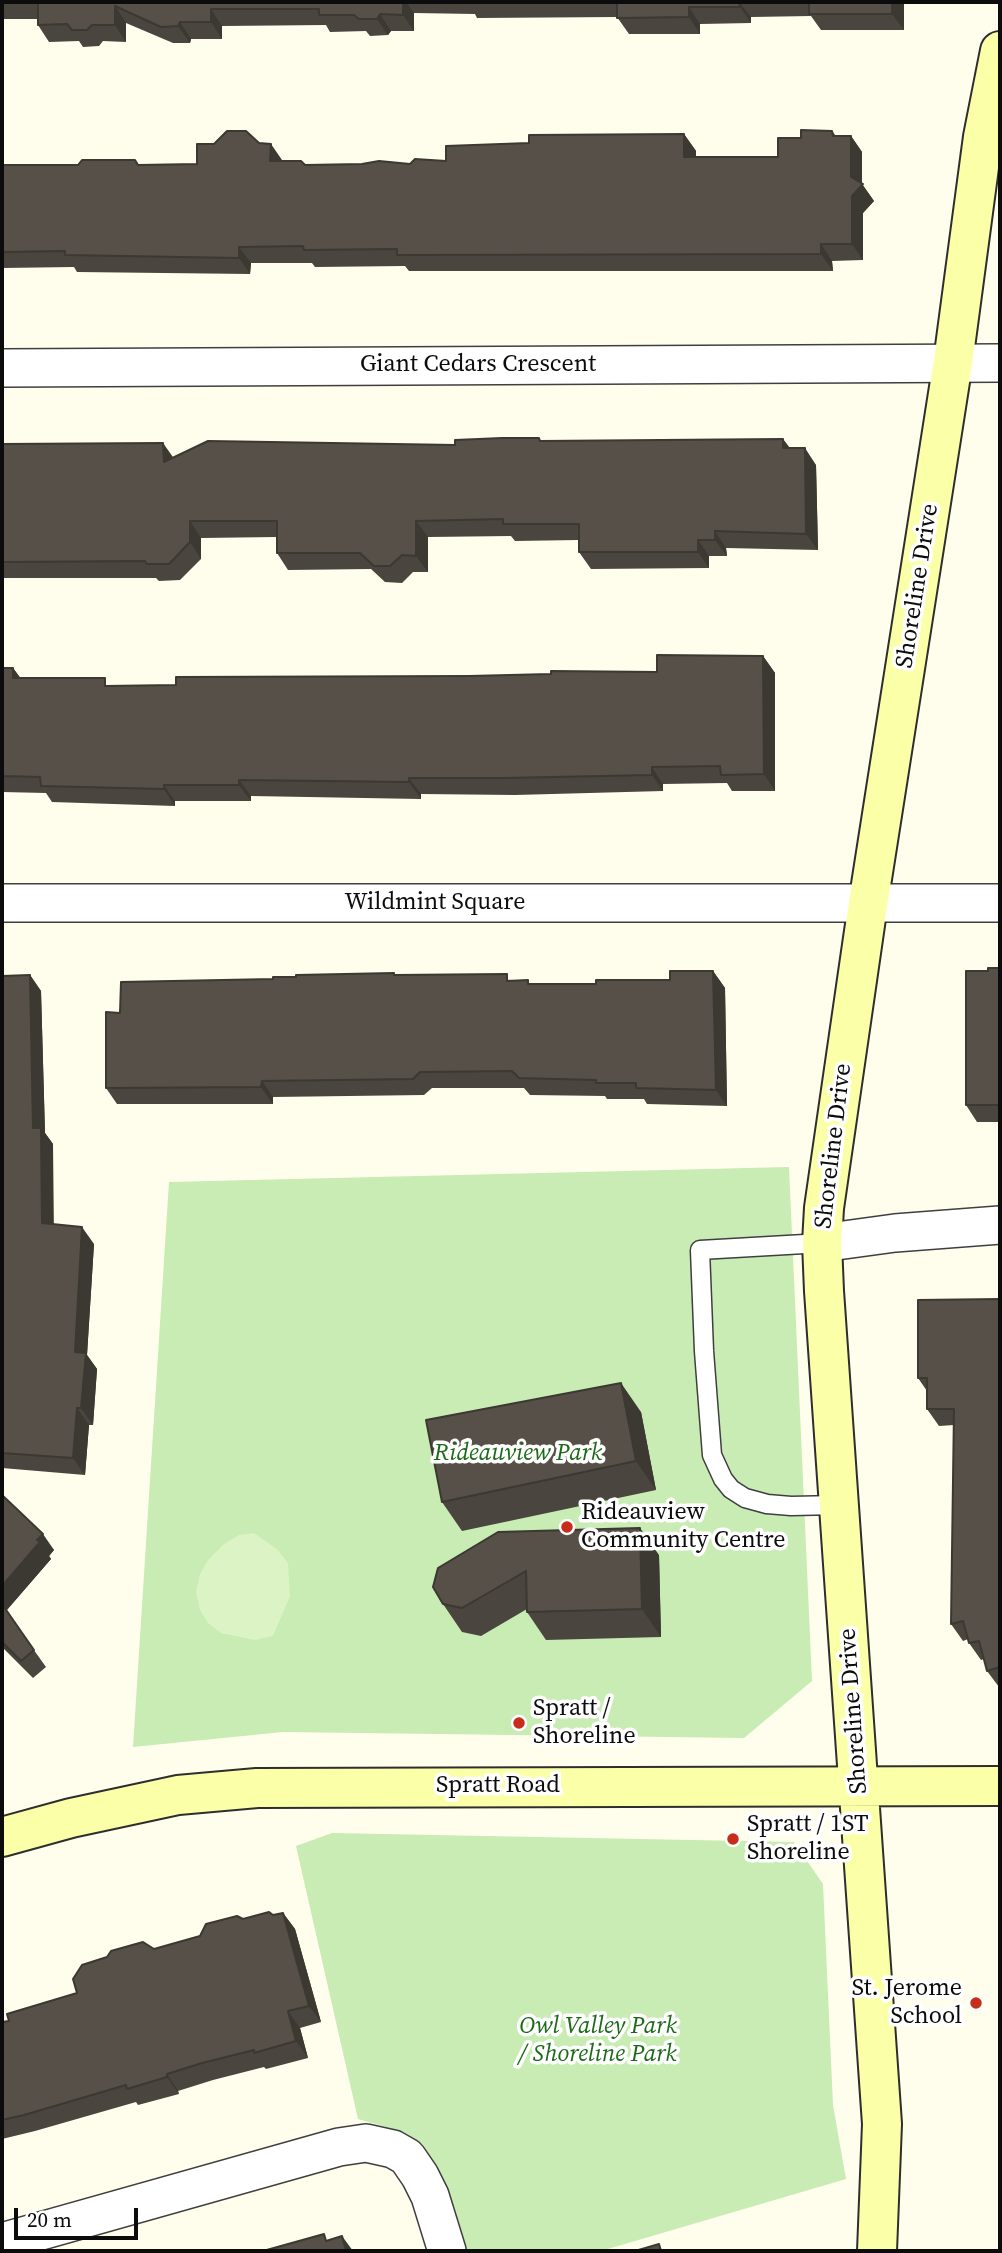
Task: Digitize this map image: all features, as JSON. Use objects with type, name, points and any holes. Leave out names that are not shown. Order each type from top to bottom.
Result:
[{"type":"street","name":"Shoreline Drive","points":[[877,2251],[882,2124],[822,1243],[824,1208],[868,904],[953,362],[983,137],[1000,51]]},
{"type":"street","name":"Giant Cedars Crescent","points":[[2,368],[1000,363]]},
{"type":"street","name":"Wildmint Square","points":[[2,902],[1000,903]]},
{"type":"street","points":[[822,1243],[1000,1225]]},
{"type":"street","name":"Spratt Road","points":[[2,1837],[71,1818],[178,1795],[257,1788],[1000,1786]]},
{"type":"street","points":[[2,2242],[339,2147],[366,2143],[393,2149],[407,2157],[430,2196],[447,2251]]},
{"type":"lane","points":[[822,1243],[700,1250],[704,1351],[712,1455],[723,1479],[745,1498],[767,1504],[839,1505]]},
{"type":"green space","name":"Rideauview Park","points":[[789,1167],[812,1681],[744,1738],[283,1732],[133,1747],[169,1182]]},
{"type":"green space","points":[[254,1533],[278,1550],[288,1563],[290,1596],[273,1636],[255,1640],[221,1633],[208,1623],[200,1610],[196,1592],[200,1574],[208,1560],[224,1544],[239,1535]]},
{"type":"green space","name":"Owl Valley Park / Shoreline Park","points":[[332,1833],[794,1842],[823,1884],[833,2105],[846,2179],[601,2251],[467,2251],[444,2182],[423,2144],[404,2132],[358,2119],[296,1846]]},
{"type":"building","points":[[2,2],[403,2],[403,15],[380,14],[377,19],[359,19],[354,15],[319,15],[319,9],[211,9],[211,22],[180,22],[178,26],[161,27],[115,6],[115,25],[92,25],[87,30],[72,30],[67,24],[38,25],[38,3]]},
{"type":"building","points":[[617,2],[739,2],[740,7],[689,7],[689,17],[617,18]]},
{"type":"building","points":[[809,2],[892,2],[892,14],[809,14]]},
{"type":"building","points":[[801,130],[832,131],[833,136],[851,136],[851,177],[863,184],[852,196],[852,244],[821,244],[821,254],[397,255],[397,249],[304,250],[303,246],[239,247],[239,258],[65,255],[65,251],[2,252],[2,165],[78,165],[82,160],[135,160],[138,165],[197,164],[197,144],[214,144],[227,131],[246,131],[259,143],[271,144],[270,161],[301,161],[305,165],[379,161],[410,164],[415,159],[446,161],[446,146],[529,143],[529,135],[684,134],[684,157],[778,157],[778,138],[801,138]]},
{"type":"building","points":[[539,438],[540,441],[783,439],[783,448],[805,448],[806,534],[715,531],[715,540],[698,540],[698,552],[579,552],[579,524],[503,524],[503,519],[416,521],[416,556],[402,555],[390,566],[374,566],[360,553],[277,553],[277,521],[190,521],[190,542],[169,564],[147,564],[145,561],[2,562],[2,444],[163,443],[164,462],[208,441],[455,445],[455,440]]},
{"type":"building","points":[[657,655],[763,656],[764,774],[721,775],[720,766],[652,767],[652,775],[409,778],[409,782],[239,780],[239,785],[164,785],[164,789],[41,786],[40,777],[2,776],[2,668],[13,668],[13,678],[105,678],[105,686],[176,685],[176,677],[469,676],[551,674],[551,671],[657,672]]},
{"type":"building","points":[[988,968],[1000,968],[1000,1105],[966,1105],[966,971],[988,971]]},
{"type":"building","points":[[670,971],[713,971],[716,1090],[636,1088],[636,1083],[519,1078],[512,1071],[420,1072],[413,1079],[262,1081],[261,1087],[106,1088],[106,1012],[120,1013],[121,982],[394,973],[507,974],[507,981],[528,980],[528,984],[596,984],[596,980],[670,980]]},
{"type":"building","points":[[30,975],[33,1128],[41,1128],[42,1223],[82,1227],[75,1352],[86,1353],[81,1408],[77,1408],[73,1458],[2,1453],[2,976]]},
{"type":"building","points":[[1000,1299],[1000,1667],[987,1671],[979,1641],[969,1643],[963,1621],[951,1624],[954,1409],[927,1409],[927,1378],[918,1378],[918,1300]]},
{"type":"building","points":[[621,1383],[636,1461],[442,1502],[426,1420]]},
{"type":"building","points":[[2,1495],[43,1534],[37,1540],[40,1542],[2,1586]]},
{"type":"building","points":[[640,1528],[642,1609],[527,1612],[526,1571],[462,1608],[443,1604],[433,1587],[438,1568],[498,1532]]},
{"type":"building","points":[[2,1604],[34,1650],[21,1661],[2,1642]]},
{"type":"building","points":[[269,1912],[273,1915],[283,1913],[309,2006],[288,2011],[296,2041],[254,2053],[254,2050],[202,2063],[127,2089],[126,2085],[2,2120],[2,2022],[9,2021],[7,2014],[77,1993],[73,1979],[82,1965],[107,1957],[111,1951],[143,1942],[154,1949],[200,1936],[206,1924]]},
{"type":"building","points":[[324,2234],[326,2241],[342,2236],[346,2251],[263,2251]]},
{"type":"building","points":[[659,2244],[661,2251],[635,2251]]},
{"type":"place","name":"Rideauview Community Centre","points":[[567,1527]]},
{"type":"place","name":"Spratt / Shoreline","points":[[519,1723]]},
{"type":"place","name":"Spratt / 1ST Shoreline","points":[[733,1839]]},
{"type":"place","name":"St. Jerome School","points":[[976,2003]]}]
